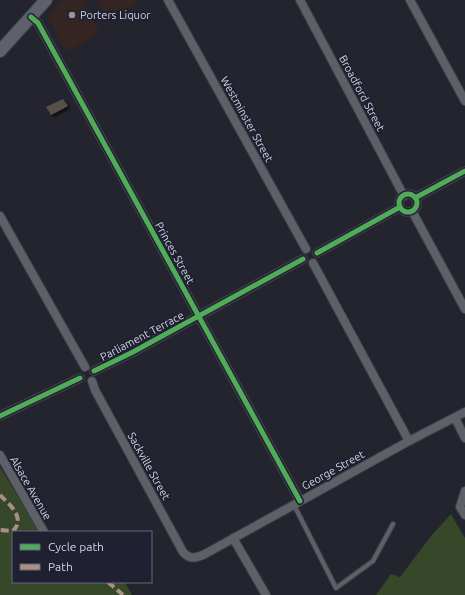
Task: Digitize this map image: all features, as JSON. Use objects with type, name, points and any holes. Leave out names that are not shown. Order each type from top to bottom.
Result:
[{"type":"main road","points":[[0,51],[46,0]]},
{"type":"street","name":"Westminster Street","points":[[168,0],[306,249]]},
{"type":"street","name":"Broadford Street","points":[[300,0],[404,196]]},
{"type":"street","points":[[410,0],[465,101]]},
{"type":"street","name":"Princes Street","points":[[31,17],[38,23],[297,503]]},
{"type":"street","points":[[415,198],[465,171]]},
{"type":"street","points":[[408,195],[415,198],[416,205],[412,211],[406,212],[400,207],[399,201],[404,196],[408,195]]},
{"type":"street","points":[[317,253],[400,207]]},
{"type":"street","points":[[412,211],[465,309]]},
{"type":"street","points":[[0,216],[79,359],[85,367],[94,370],[96,375],[92,381],[86,382],[80,378]]},
{"type":"street","points":[[311,248],[317,253],[317,259],[313,263],[307,263],[303,259],[302,254],[306,249],[311,248]]},
{"type":"street","name":"Parliament Terrace","points":[[94,370],[127,356],[303,259]]},
{"type":"street","points":[[313,263],[410,441]]},
{"type":"street","points":[[80,378],[80,373],[85,367]]},
{"type":"street","points":[[0,416],[80,378]]},
{"type":"street","name":"Sackville Street","points":[[92,381],[95,390],[183,552],[192,558]]},
{"type":"street","name":"George Street","points":[[192,558],[197,558],[465,412]]},
{"type":"street","points":[[455,418],[465,438]]},
{"type":"street","name":"Alsace Avenue","points":[[0,455],[43,531]]},
{"type":"street","points":[[465,490],[460,506],[465,515]]},
{"type":"street","points":[[234,538],[266,595]]},
{"type":"lane","points":[[297,503],[336,588],[373,561],[393,524]]},
{"type":"shaded area","points":[[61,0],[83,0],[100,33],[66,52],[48,16]]},
{"type":"shaded area","points":[[97,0],[137,0],[138,3],[107,19]]},
{"type":"green space","points":[[0,467],[39,531],[12,531],[12,583],[126,583],[132,595],[0,595]]},
{"type":"green space","points":[[451,514],[465,538],[465,595],[376,595],[391,574],[400,577],[431,536]]},
{"type":"building","points":[[63,99],[68,106],[51,115],[46,107]]},
{"type":"marked path","points":[[0,495],[12,507],[18,521],[17,526],[13,531],[0,530]]},
{"type":"marked path","points":[[109,583],[123,595]]},
{"type":"cycle path","points":[[31,17],[38,23],[300,501]]},
{"type":"cycle path","points":[[415,198],[465,171]]},
{"type":"cycle path","points":[[408,194],[414,197],[417,203],[414,209],[408,212],[402,209],[399,203],[402,197],[408,194]]},
{"type":"cycle path","points":[[317,253],[400,207]]},
{"type":"cycle path","points":[[94,371],[133,352],[303,259]]},
{"type":"cycle path","points":[[0,416],[80,378]]},
{"type":"place","name":"Porters Liquor","points":[[72,15]]}]
